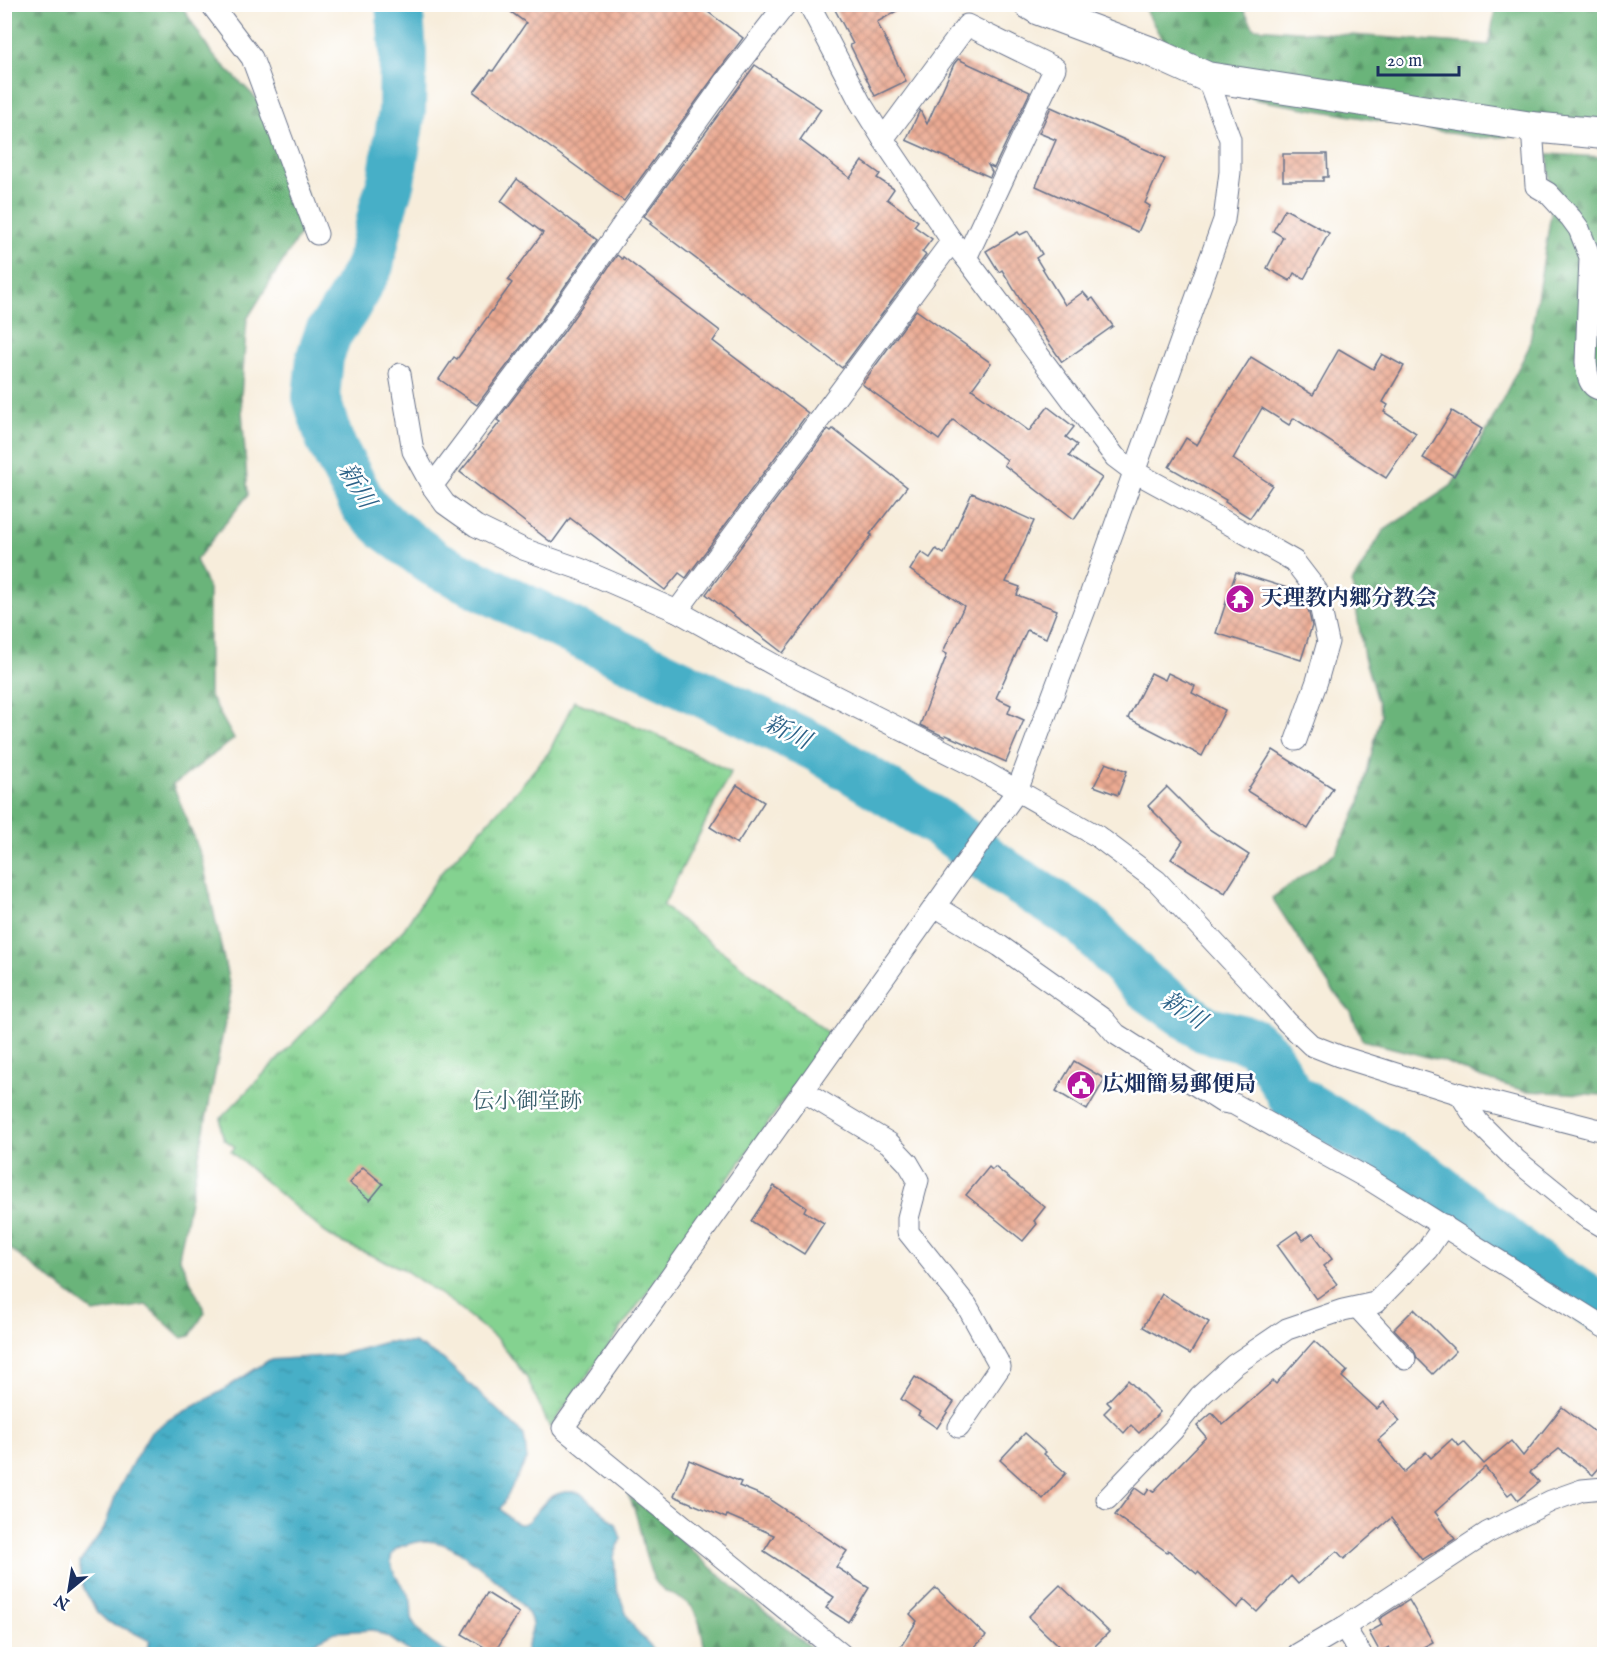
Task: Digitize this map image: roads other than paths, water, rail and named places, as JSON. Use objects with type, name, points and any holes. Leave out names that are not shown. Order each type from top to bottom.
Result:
[{"type":"street","points":[[211,4],[252,58],[317,234]]},
{"type":"street","points":[[432,486],[553,325],[701,116],[786,4]]},
{"type":"street","points":[[809,4],[882,139],[952,241],[1115,457],[1135,472],[1294,561],[1317,591],[1328,642],[1296,740]]},
{"type":"street","points":[[1029,4],[1039,10],[1154,53],[1207,77],[1532,127],[1605,134]]},
{"type":"street","points":[[882,139],[967,25],[1055,68],[966,258]]},
{"type":"street","points":[[841,1654],[563,1428],[1017,790],[1135,472],[1224,220],[1230,172],[1230,139],[1207,77]]},
{"type":"street","points":[[1532,127],[1536,186],[1548,193],[1571,218],[1579,229],[1590,257],[1587,374],[1591,385],[1599,390],[1605,389]]},
{"type":"street","points":[[677,611],[952,241]]},
{"type":"street","points":[[400,374],[413,451],[432,486],[445,504],[476,526],[523,549],[580,569],[677,611],[785,672],[974,766],[1097,836],[1157,881],[1311,1045],[1460,1094],[1605,1130]]},
{"type":"street","points":[[939,900],[1103,1019],[1116,1034],[1222,1102],[1234,1104],[1367,1178],[1605,1327]]},
{"type":"street","points":[[803,1091],[889,1143],[908,1163],[918,1180],[908,1218],[908,1232],[967,1306],[1000,1367],[959,1427]]},
{"type":"street","points":[[1460,1094],[1478,1122],[1516,1160],[1585,1216],[1605,1227]]},
{"type":"street","points":[[1107,1499],[1173,1430],[1200,1396],[1234,1365],[1287,1329],[1343,1310],[1375,1303],[1427,1250],[1444,1225]]},
{"type":"street","points":[[1358,1308],[1405,1359]]},
{"type":"street","points":[[1298,1654],[1344,1627],[1487,1533],[1551,1501],[1582,1490],[1605,1488]]},
{"type":"street","points":[[1344,1627],[1361,1654]]},
{"type":"water","points":[[386,1342],[414,1343],[443,1359],[524,1435],[527,1459],[500,1509],[511,1520],[519,1524],[525,1523],[556,1494],[567,1492],[580,1493],[616,1524],[621,1539],[614,1556],[616,1586],[635,1629],[658,1654],[526,1654],[532,1625],[527,1612],[518,1601],[464,1555],[443,1544],[427,1541],[397,1548],[391,1557],[391,1562],[396,1576],[410,1598],[412,1618],[416,1627],[428,1640],[449,1654],[413,1654],[373,1630],[335,1632],[297,1654],[145,1654],[150,1641],[108,1622],[97,1612],[80,1578],[80,1562],[104,1529],[116,1494],[150,1433],[170,1419],[222,1391],[269,1360],[339,1355]]},
{"type":"waterway","name":"新川","points":[[399,4],[403,52],[402,111],[391,181],[370,265],[346,308],[328,334],[320,357],[316,397],[330,441],[364,506],[387,528],[434,563],[817,748],[941,825],[1007,874],[1083,922],[1144,985],[1205,1029],[1252,1041],[1267,1054],[1291,1096],[1424,1176],[1530,1260],[1604,1310]]},
{"type":"place","name":"天理教内郷分教会","points":[[1240,599]]},
{"type":"place","name":"広畑簡易郵便局","points":[[1081,1085]]},
{"type":"park label","name":"伝小御堂跡","points":[[527,1102]]}]
